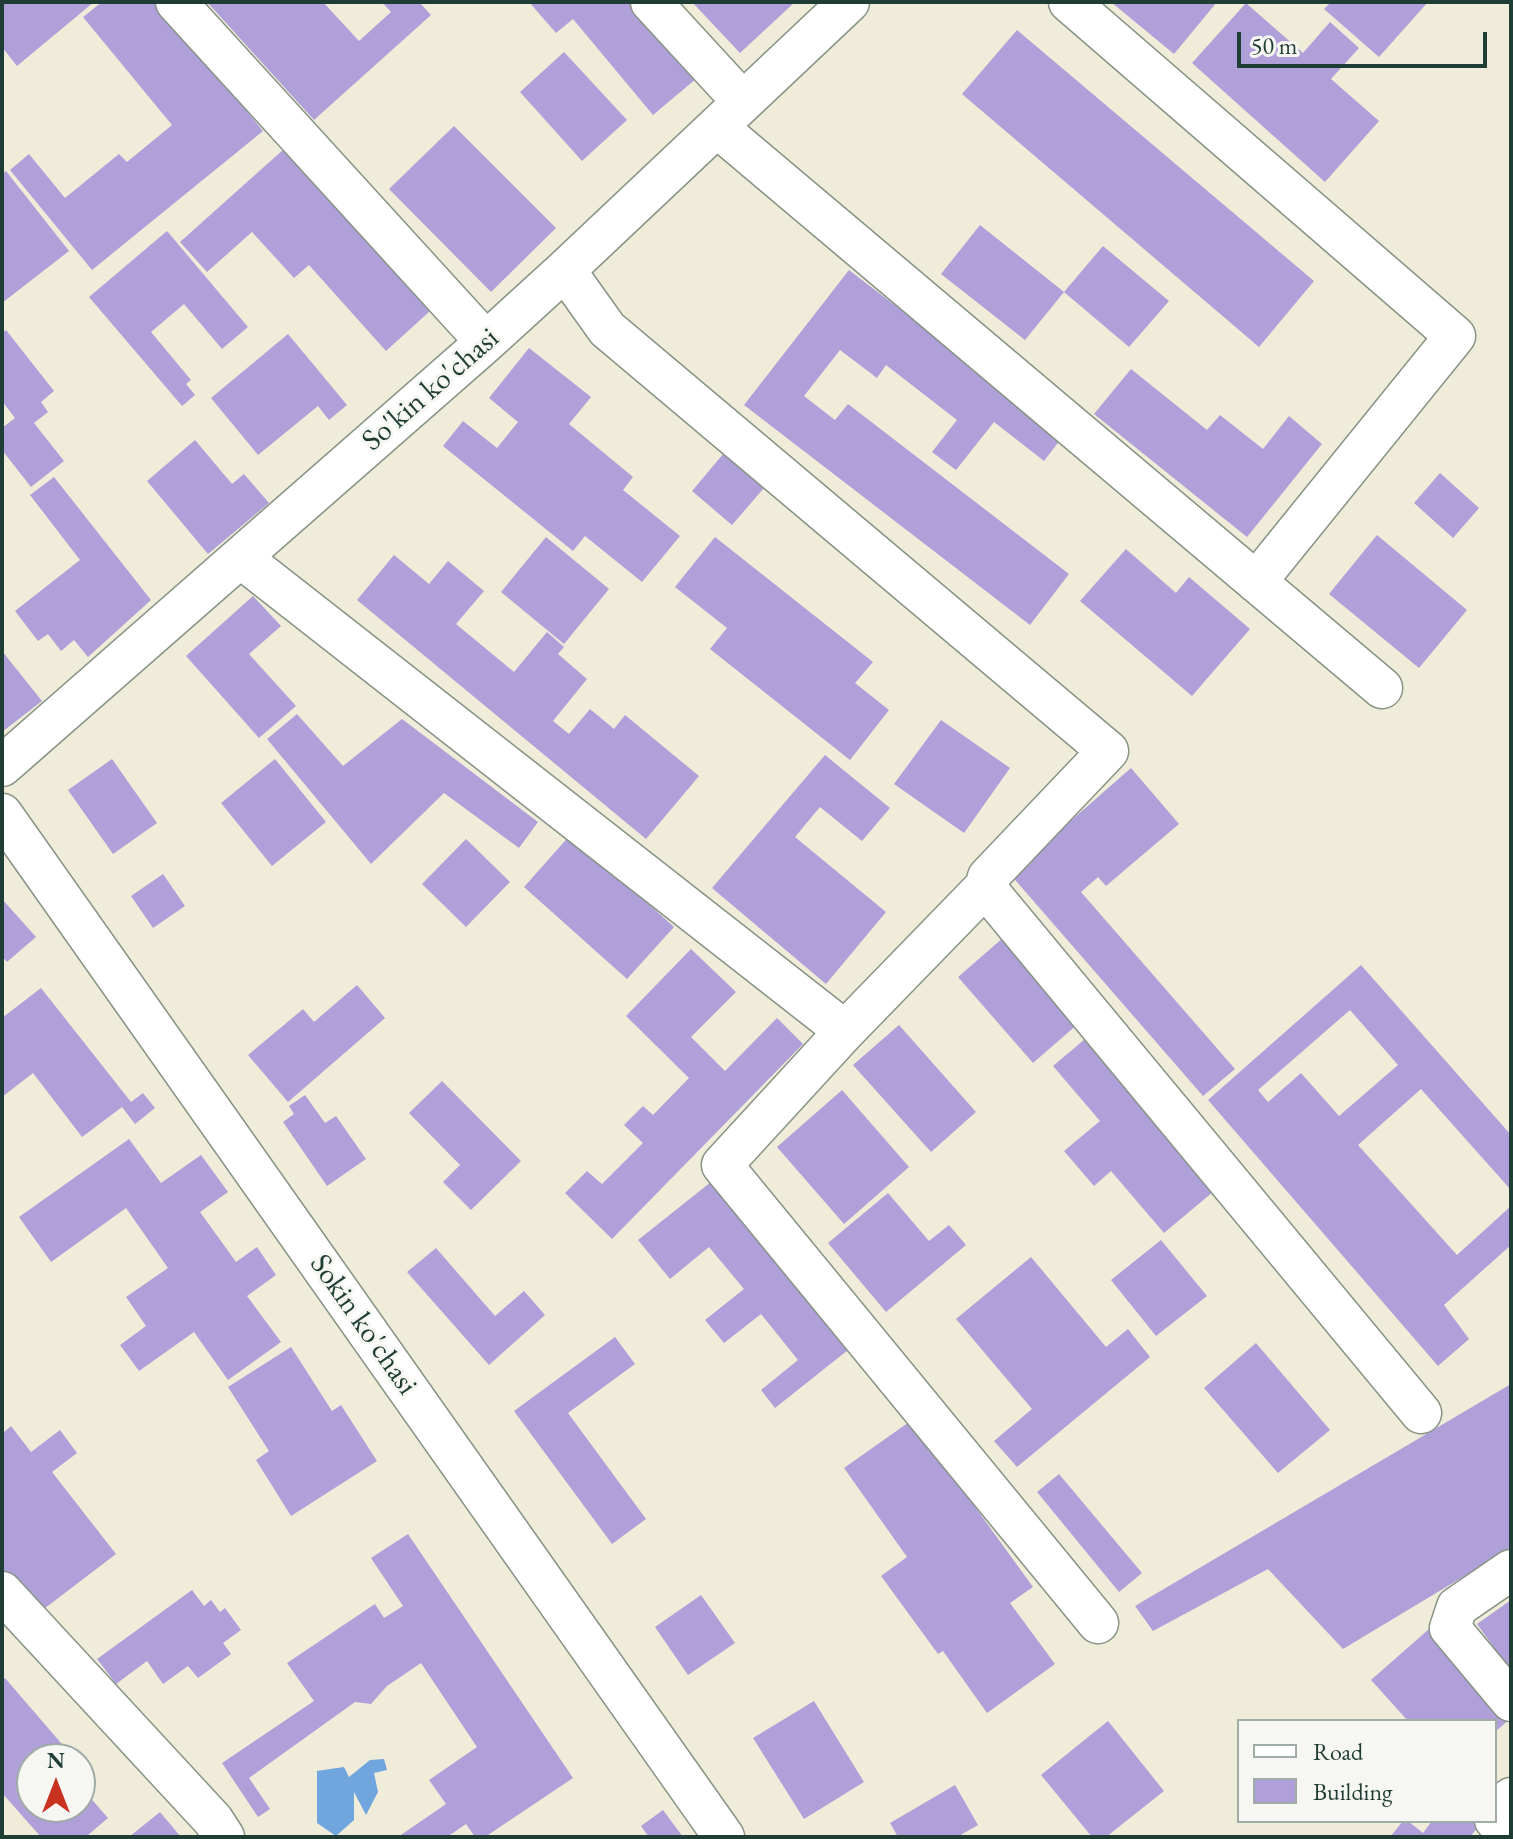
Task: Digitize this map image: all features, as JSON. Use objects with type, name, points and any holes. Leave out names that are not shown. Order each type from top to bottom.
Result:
[{"type":"street","points":[[176,2],[486,342]]},
{"type":"street","points":[[651,2],[730,114],[1256,582],[1382,688]]},
{"type":"street","name":"So'kin ko'chasi","points":[[2,766],[486,342],[849,2]]},
{"type":"street","points":[[1069,2],[1455,336],[1256,582]]},
{"type":"street","points":[[565,270],[607,329],[1108,751],[988,877],[985,887],[845,1031],[722,1165],[1098,1623]]},
{"type":"street","points":[[241,558],[845,1031]]},
{"type":"street","name":"Sokin ko'chasi","points":[[2,814],[724,1837]]},
{"type":"street","points":[[985,887],[1421,1413]]},
{"type":"street","points":[[1511,1570],[1457,1607],[1450,1628],[1511,1701]]},
{"type":"street","points":[[2,1592],[213,1820],[224,1837]]},
{"type":"street","points":[[1497,1817],[1511,1798]]},
{"type":"water","points":[[384,1759],[387,1770],[374,1773],[378,1792],[366,1815],[354,1792],[354,1820],[336,1836],[317,1823],[317,1771],[344,1767],[349,1777],[370,1760]]},
{"type":"building","points":[[2,2],[94,2],[17,66],[2,47]]},
{"type":"building","points":[[102,2],[158,2],[263,131],[92,270],[10,170],[29,154],[65,198],[119,154],[127,162],[172,125],[83,17]]},
{"type":"building","points":[[207,2],[323,2],[359,41],[391,12],[382,2],[419,2],[431,15],[314,120]]},
{"type":"building","points":[[529,2],[633,2],[697,78],[653,115],[573,19],[556,33]]},
{"type":"building","points":[[692,2],[795,2],[740,53]]},
{"type":"building","points":[[1111,2],[1217,2],[1174,54]]},
{"type":"building","points":[[1331,2],[1428,2],[1379,57],[1324,9]]},
{"type":"building","points":[[1246,3],[1303,53],[1330,22],[1359,48],[1331,79],[1379,121],[1325,182],[1192,63]]},
{"type":"building","points":[[1017,30],[1314,281],[1259,347],[962,94]]},
{"type":"building","points":[[564,52],[627,120],[582,161],[520,92]]},
{"type":"building","points":[[454,126],[556,228],[491,292],[389,189]]},
{"type":"building","points":[[284,149],[430,311],[386,351],[309,265],[294,278],[252,232],[207,272],[180,242]]},
{"type":"building","points":[[6,171],[69,251],[2,303],[2,174]]},
{"type":"building","points":[[980,225],[1064,292],[1025,340],[941,274]]},
{"type":"building","points":[[167,231],[248,327],[222,349],[184,304],[151,332],[191,380],[186,384],[195,395],[182,406],[89,297]]},
{"type":"building","points":[[1103,246],[1169,301],[1129,347],[1064,292]]},
{"type":"building","points":[[849,270],[1064,435],[1044,461],[994,422],[956,470],[932,452],[957,420],[886,365],[877,378],[840,350],[804,396],[835,420],[848,404],[1069,574],[1030,625],[744,405]]},
{"type":"building","points":[[6,330],[54,391],[41,402],[48,412],[34,423],[64,461],[31,487],[2,450],[2,428],[15,418],[2,401],[2,333]]},
{"type":"building","points":[[288,334],[347,405],[329,420],[318,406],[258,455],[211,398]]},
{"type":"building","points":[[529,348],[591,397],[569,424],[633,477],[623,490],[680,536],[642,582],[585,536],[573,551],[443,446],[463,421],[497,448],[518,422],[489,398]]},
{"type":"building","points":[[1131,369],[1207,430],[1220,415],[1263,449],[1289,416],[1322,444],[1247,537],[1094,414]]},
{"type":"building","points":[[195,440],[232,484],[244,474],[269,503],[208,554],[147,481]]},
{"type":"building","points":[[724,453],[764,488],[732,525],[692,491]]},
{"type":"building","points":[[1440,473],[1479,508],[1453,538],[1414,503]]},
{"type":"building","points":[[54,477],[151,600],[88,657],[74,640],[61,651],[48,634],[38,641],[15,611],[80,560],[30,495]]},
{"type":"building","points":[[1377,535],[1467,610],[1419,668],[1329,594]]},
{"type":"building","points":[[546,537],[609,589],[564,644],[501,592]]},
{"type":"building","points":[[715,537],[873,662],[855,683],[889,710],[850,760],[710,649],[727,628],[675,587]]},
{"type":"building","points":[[1126,549],[1176,593],[1189,577],[1250,629],[1192,696],[1080,601]]},
{"type":"building","points":[[394,555],[429,584],[448,561],[484,591],[456,624],[514,672],[547,632],[564,647],[558,654],[587,679],[553,721],[569,734],[590,709],[614,729],[625,715],[699,776],[646,839],[357,600]]},
{"type":"building","points":[[253,596],[281,626],[249,654],[296,706],[259,738],[186,656]]},
{"type":"building","points":[[2,651],[42,701],[2,732]]},
{"type":"building","points":[[297,714],[343,766],[402,719],[538,822],[519,848],[444,793],[371,864],[267,739]]},
{"type":"building","points":[[941,720],[1010,768],[964,833],[894,784]]},
{"type":"building","points":[[825,755],[890,808],[862,841],[820,807],[795,837],[886,912],[826,984],[712,888]]},
{"type":"building","points":[[112,759],[157,823],[113,854],[68,790]]},
{"type":"building","points":[[275,759],[326,822],[272,866],[221,803]]},
{"type":"building","points":[[1131,768],[1179,824],[1106,886],[1098,877],[1081,892],[1235,1069],[1203,1096],[1010,874]]},
{"type":"building","points":[[571,834],[674,927],[627,979],[524,887]]},
{"type":"building","points":[[466,839],[510,882],[466,927],[422,884]]},
{"type":"building","points":[[163,874],[185,906],[153,928],[131,896]]},
{"type":"building","points":[[2,899],[36,937],[7,962],[2,956]]},
{"type":"building","points":[[1004,937],[1079,1023],[1033,1063],[958,977]]},
{"type":"building","points":[[691,949],[736,992],[691,1037],[725,1071],[777,1018],[803,1044],[612,1239],[565,1193],[587,1171],[602,1184],[643,1143],[624,1125],[643,1106],[653,1115],[689,1078],[626,1016]]},
{"type":"building","points":[[1361,965],[1511,1135],[1511,1190],[1421,1089],[1358,1145],[1457,1255],[1511,1206],[1511,1245],[1444,1305],[1469,1339],[1438,1366],[1208,1100]],"holes":[[[1350,1010],[1398,1065],[1339,1116],[1301,1073],[1268,1102],[1258,1090]]]},
{"type":"building","points":[[357,985],[385,1018],[288,1102],[248,1055],[303,1009],[314,1022]]},
{"type":"building","points":[[41,988],[131,1102],[143,1093],[155,1108],[135,1124],[122,1107],[82,1137],[33,1073],[2,1097],[2,1018]]},
{"type":"building","points":[[899,1025],[976,1112],[931,1152],[853,1065]]},
{"type":"building","points":[[1091,1034],[1220,1186],[1164,1233],[1111,1171],[1094,1186],[1064,1151],[1100,1121],[1053,1066]]},
{"type":"building","points":[[442,1081],[521,1161],[471,1210],[443,1182],[460,1165],[409,1113]]},
{"type":"building","points":[[842,1090],[909,1167],[844,1224],[777,1147]]},
{"type":"building","points":[[305,1095],[325,1123],[336,1116],[366,1159],[327,1186],[283,1122],[294,1114],[289,1106]]},
{"type":"building","points":[[129,1139],[161,1183],[201,1155],[228,1192],[200,1212],[236,1262],[257,1247],[276,1275],[247,1296],[281,1342],[228,1380],[194,1332],[139,1371],[120,1345],[146,1326],[126,1297],[168,1268],[126,1208],[51,1262],[19,1217]]},
{"type":"building","points":[[711,1182],[848,1350],[775,1408],[761,1390],[798,1360],[761,1314],[724,1343],[705,1320],[744,1289],[709,1247],[670,1279],[638,1240]]},
{"type":"building","points":[[888,1193],[929,1241],[949,1225],[966,1245],[886,1312],[828,1243]]},
{"type":"building","points":[[1161,1240],[1207,1296],[1156,1336],[1111,1280]]},
{"type":"building","points":[[436,1248],[495,1316],[524,1291],[545,1315],[489,1365],[407,1272]]},
{"type":"building","points":[[1031,1257],[1106,1347],[1128,1329],[1150,1357],[1017,1467],[994,1441],[1032,1409],[956,1319]]},
{"type":"building","points":[[615,1337],[635,1364],[568,1413],[646,1519],[612,1544],[514,1411]]},
{"type":"building","points":[[1256,1343],[1330,1430],[1278,1473],[1204,1388]]},
{"type":"building","points":[[291,1347],[332,1411],[341,1405],[377,1461],[291,1516],[256,1460],[269,1451],[228,1387]]},
{"type":"building","points":[[1511,1384],[1511,1548],[1343,1649],[1268,1569],[1153,1631],[1135,1606]]},
{"type":"building","points":[[912,1420],[1033,1587],[1010,1603],[1055,1664],[987,1713],[943,1651],[938,1654],[881,1576],[907,1557],[844,1468]]},
{"type":"building","points":[[11,1426],[31,1452],[60,1430],[77,1453],[52,1472],[116,1554],[36,1615],[2,1571],[2,1430],[4,1432]]},
{"type":"building","points":[[1059,1474],[1142,1573],[1119,1592],[1037,1492]]},
{"type":"building","points":[[408,1534],[573,1778],[485,1837],[475,1837],[466,1824],[447,1837],[398,1837],[446,1804],[429,1780],[477,1747],[421,1663],[387,1686],[371,1704],[355,1702],[249,1778],[270,1809],[258,1817],[222,1763],[314,1701],[287,1663],[375,1604],[384,1618],[403,1606],[371,1558]]},
{"type":"building","points":[[192,1590],[204,1606],[211,1600],[220,1612],[225,1608],[241,1630],[223,1643],[231,1654],[198,1678],[188,1666],[163,1684],[147,1661],[116,1684],[97,1659]]},
{"type":"building","points":[[701,1595],[735,1643],[688,1675],[655,1627]]},
{"type":"building","points":[[1511,1600],[1511,1671],[1477,1624]]},
{"type":"building","points":[[1437,1622],[1511,1718],[1497,1730],[1497,1719],[1406,1719],[1371,1680]]},
{"type":"building","points":[[5,1678],[61,1743],[16,1743],[16,1809],[2,1793],[2,1681]]},
{"type":"building","points":[[814,1701],[864,1782],[804,1819],[753,1738]]},
{"type":"building","points":[[1108,1721],[1164,1791],[1106,1837],[1092,1837],[1041,1775]]},
{"type":"building","points":[[955,1785],[978,1825],[957,1837],[898,1837],[890,1823]]},
{"type":"building","points":[[96,1804],[108,1818],[88,1835],[90,1837],[41,1837],[29,1823],[96,1823]]},
{"type":"building","points":[[663,1810],[683,1837],[649,1837],[641,1826]]},
{"type":"building","points":[[160,1812],[181,1837],[129,1837]]},
{"type":"building","points":[[1401,1823],[1410,1823],[1423,1833],[1430,1823],[1481,1823],[1470,1837],[1390,1837]]}]
